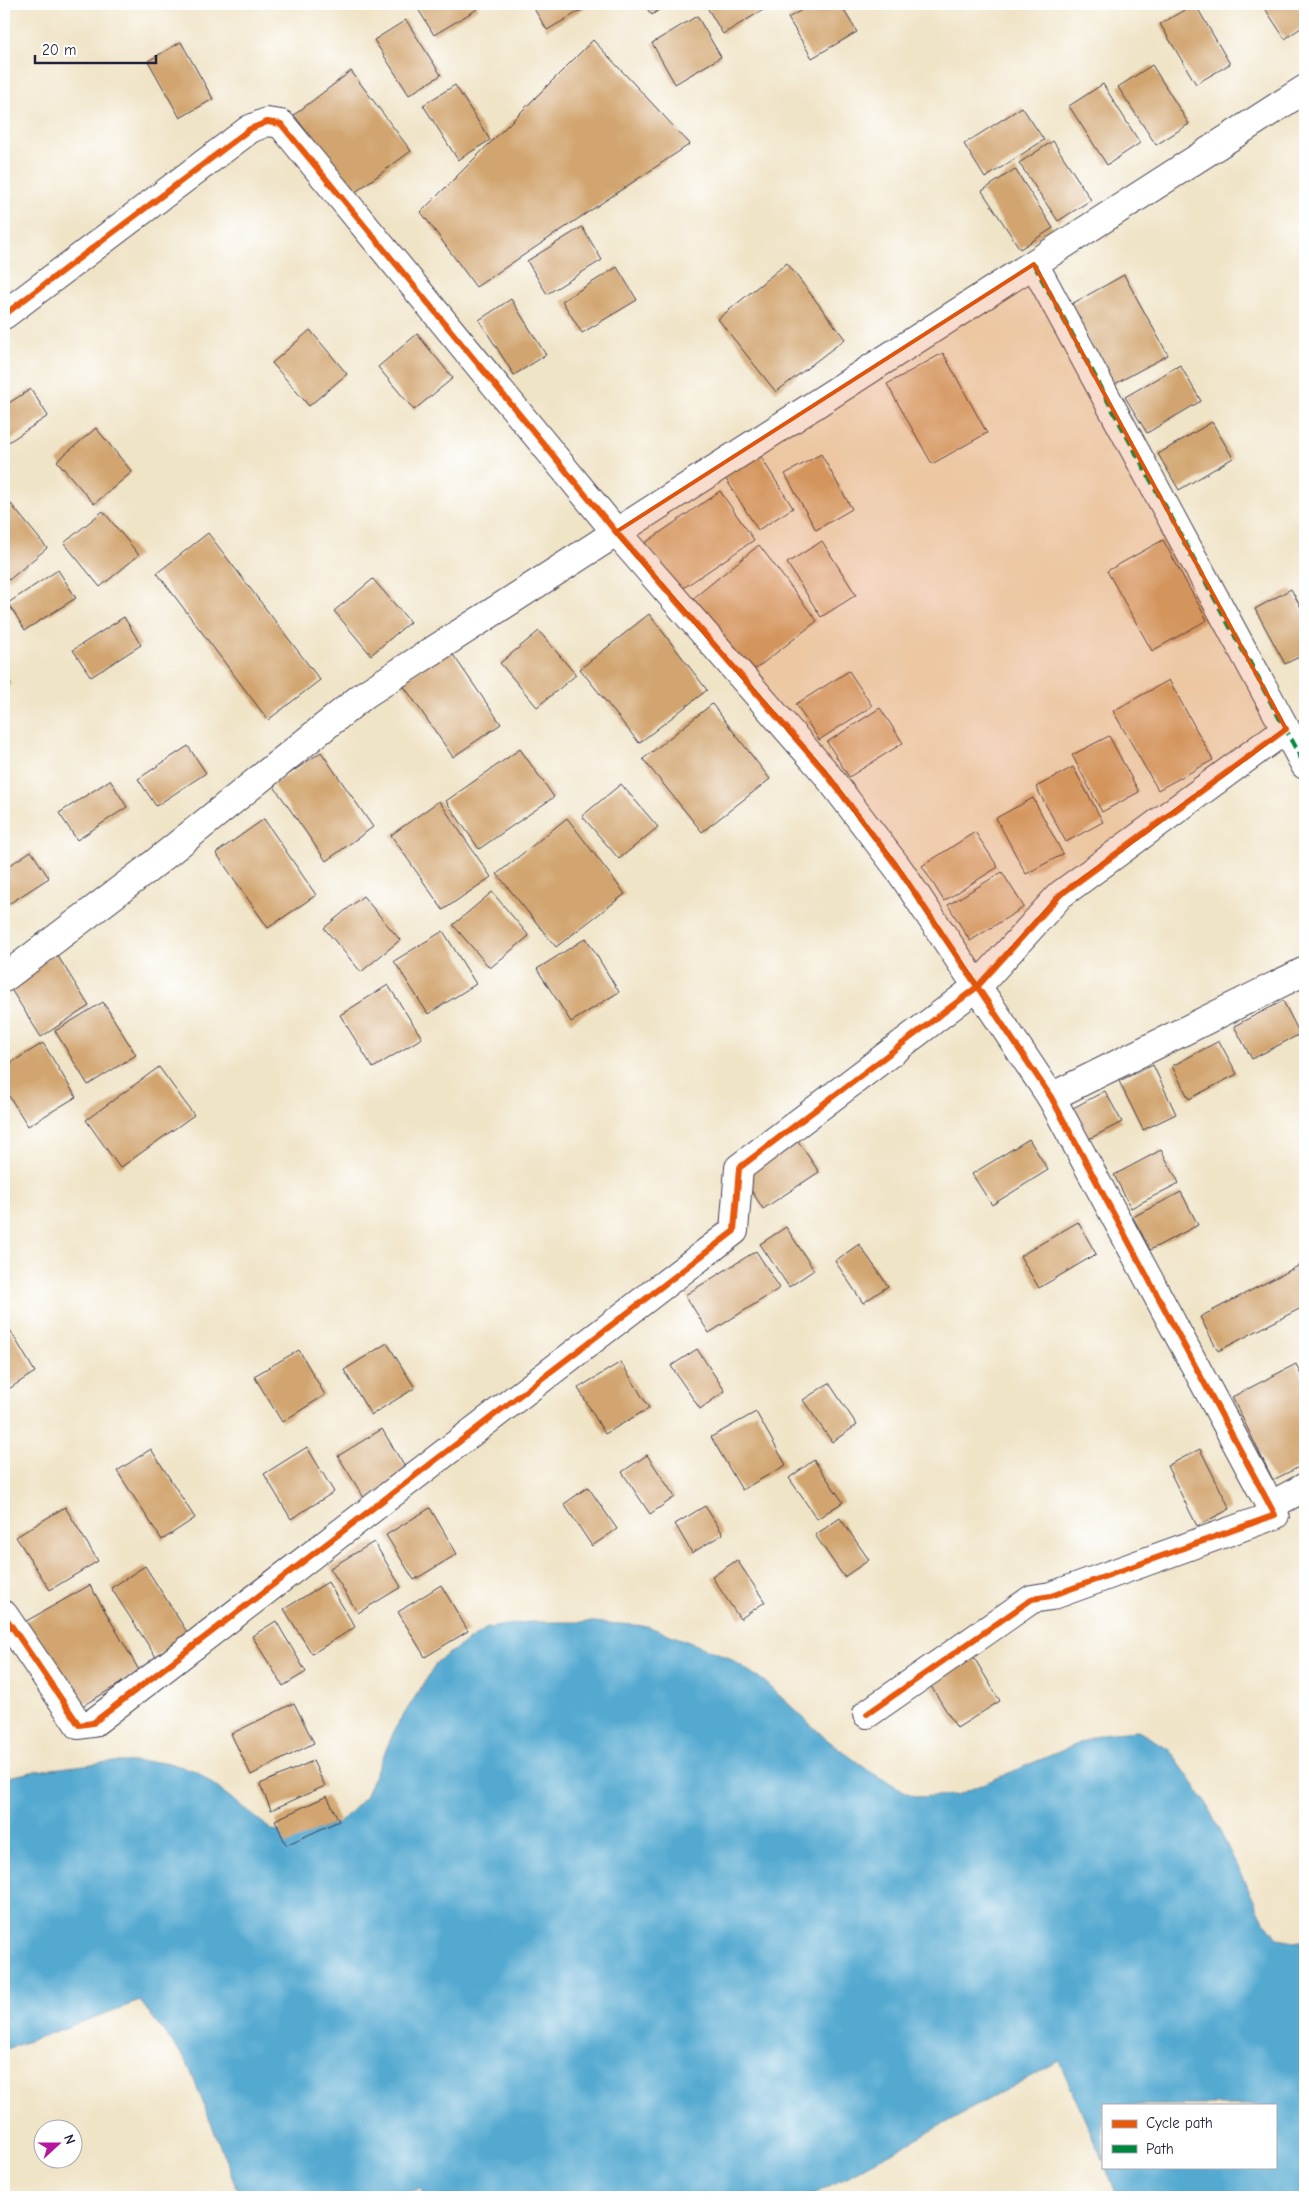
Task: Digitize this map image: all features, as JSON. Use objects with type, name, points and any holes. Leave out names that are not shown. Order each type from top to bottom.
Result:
[{"type":"street","points":[[4,978],[149,868],[364,695],[1305,90]]},
{"type":"street","points":[[4,315],[250,129],[267,122],[281,124],[616,532],[824,771],[898,868],[1052,1097],[1275,1514],[1051,1596],[1032,1598],[867,1714]]},
{"type":"street","points":[[1034,264],[1305,765]]},
{"type":"street","points":[[4,1615],[79,1725],[93,1723],[734,1230],[739,1168],[977,987],[1060,895],[1286,729]]},
{"type":"street","points":[[1052,1097],[1305,971]]},
{"type":"street","points":[[1270,1506],[1305,1487]]},
{"type":"highlighted area","points":[[1034,264],[1286,729],[1060,895],[977,987],[898,868],[824,771],[616,532]]},
{"type":"water","points":[[529,1622],[594,1622],[647,1626],[728,1657],[765,1682],[825,1738],[869,1771],[915,1797],[957,1795],[1101,1734],[1138,1731],[1169,1749],[1204,1799],[1264,1921],[1278,1939],[1295,1942],[1305,1940],[1305,2197],[1118,2197],[1105,2168],[1276,2168],[1276,2104],[1102,2104],[1102,2159],[1059,2061],[809,2197],[425,2197],[421,2189],[386,2197],[240,2197],[187,2062],[140,2001],[4,2050],[4,1778],[36,1771],[108,1762],[165,1762],[196,1771],[272,1830],[302,1835],[339,1823],[365,1797],[396,1727],[438,1661],[487,1628]]},
{"type":"building","points":[[415,4],[476,4],[479,8],[434,35]]},
{"type":"building","points":[[531,4],[592,4],[547,30]]},
{"type":"building","points":[[643,4],[667,4],[652,15]]},
{"type":"building","points":[[705,4],[766,4],[768,7],[723,34]]},
{"type":"building","points":[[812,4],[840,4],[857,32],[812,58],[788,18]]},
{"type":"building","points":[[1195,4],[1230,64],[1196,84],[1160,24]]},
{"type":"building","points":[[1262,4],[1305,4],[1305,25],[1285,39]]},
{"type":"building","points":[[697,16],[721,57],[675,84],[652,43]]},
{"type":"building","points":[[406,20],[441,75],[409,95],[374,40]]},
{"type":"building","points":[[593,40],[690,144],[476,287],[421,212]]},
{"type":"building","points":[[181,42],[213,99],[180,118],[148,61]]},
{"type":"building","points":[[1152,65],[1189,124],[1156,145],[1118,87]]},
{"type":"building","points":[[351,71],[411,151],[353,194],[294,115]]},
{"type":"building","points":[[1103,84],[1140,143],[1107,165],[1069,106]]},
{"type":"building","points":[[455,85],[490,140],[458,160],[423,105]]},
{"type":"building","points":[[1022,107],[1044,140],[985,178],[964,144]]},
{"type":"building","points":[[1053,141],[1091,200],[1058,221],[1019,163]]},
{"type":"building","points":[[1015,169],[1053,228],[1020,249],[982,191]]},
{"type":"building","points":[[582,227],[602,260],[547,294],[527,261]]},
{"type":"building","points":[[787,263],[845,339],[776,392],[718,319]]},
{"type":"building","points":[[617,267],[637,300],[582,333],[562,301]]},
{"type":"building","points":[[1124,275],[1168,355],[1113,385],[1068,306]]},
{"type":"building","points":[[511,299],[546,355],[514,375],[479,320]]},
{"type":"building","points":[[310,330],[347,374],[309,406],[272,363]]},
{"type":"building","points":[[417,334],[453,378],[414,410],[378,367]]},
{"type":"building","points":[[943,353],[987,433],[932,464],[887,384]]},
{"type":"building","points":[[1180,365],[1201,401],[1147,433],[1125,397]]},
{"type":"building","points":[[31,389],[48,416],[4,445],[4,406]]},
{"type":"building","points":[[1212,422],[1233,458],[1179,490],[1158,454]]},
{"type":"building","points":[[96,428],[132,472],[94,504],[57,461]]},
{"type":"building","points":[[759,454],[793,508],[758,530],[724,476]]},
{"type":"building","points":[[821,454],[852,509],[816,530],[785,474]]},
{"type":"building","points":[[720,491],[754,540],[679,591],[645,543]]},
{"type":"building","points":[[11,504],[47,548],[9,580],[4,574],[4,510]]},
{"type":"building","points":[[103,511],[139,555],[100,587],[64,543]]},
{"type":"building","points":[[208,533],[320,680],[268,720],[157,573]]},
{"type":"building","points":[[1163,540],[1207,620],[1152,651],[1107,571]]},
{"type":"building","points":[[822,541],[856,595],[821,617],[787,563]]},
{"type":"building","points":[[759,545],[817,621],[749,674],[690,601]]},
{"type":"building","points":[[58,570],[76,598],[25,630],[8,603]]},
{"type":"building","points":[[373,579],[410,622],[371,655],[334,611]]},
{"type":"building","points":[[1291,589],[1305,615],[1305,654],[1285,664],[1255,609]]},
{"type":"building","points":[[649,614],[707,690],[639,743],[580,669]]},
{"type":"building","points":[[124,617],[141,645],[91,677],[73,650]]},
{"type":"building","points":[[539,631],[576,675],[537,707],[500,663]]},
{"type":"building","points":[[449,649],[501,724],[453,757],[401,682]]},
{"type":"building","points":[[849,671],[872,706],[819,740],[796,704]]},
{"type":"building","points":[[4,674],[11,684],[4,689]]},
{"type":"building","points":[[1169,680],[1213,760],[1158,790],[1113,711]]},
{"type":"building","points":[[712,704],[770,779],[702,832],[643,759]]},
{"type":"building","points":[[880,708],[903,743],[849,777],[827,742]]},
{"type":"building","points":[[1109,736],[1139,792],[1102,812],[1072,755]]},
{"type":"building","points":[[188,746],[206,773],[156,806],[138,779]]},
{"type":"building","points":[[520,749],[554,797],[479,849],[446,801]]},
{"type":"building","points":[[321,752],[373,827],[326,861],[273,785]]},
{"type":"building","points":[[1073,767],[1103,822],[1066,842],[1036,787]]},
{"type":"building","points":[[110,780],[127,807],[77,840],[59,813]]},
{"type":"building","points":[[621,784],[658,827],[619,859],[582,816]]},
{"type":"building","points":[[1033,798],[1063,854],[1026,874],[996,818]]},
{"type":"building","points":[[439,801],[491,877],[443,910],[391,835]]},
{"type":"building","points":[[567,818],[625,894],[556,947],[497,874]]},
{"type":"building","points":[[264,819],[316,895],[268,928],[216,853]]},
{"type":"building","points":[[975,832],[998,867],[944,901],[922,866]]},
{"type":"building","points":[[31,851],[49,878],[4,907],[4,869]]},
{"type":"building","points":[[1002,872],[1024,907],[970,941],[948,905]]},
{"type":"building","points":[[492,892],[529,936],[490,968],[453,925]]},
{"type":"building","points":[[363,896],[400,940],[361,972],[324,928]]},
{"type":"building","points":[[443,931],[476,984],[428,1014],[394,961]]},
{"type":"building","points":[[586,938],[619,992],[571,1022],[537,969]]},
{"type":"building","points":[[56,953],[89,1006],[41,1037],[7,983]]},
{"type":"building","points":[[388,985],[422,1038],[373,1068],[340,1015]]},
{"type":"building","points":[[1283,1001],[1300,1034],[1252,1059],[1234,1026]]},
{"type":"building","points":[[103,1002],[136,1055],[88,1085],[55,1031]]},
{"type":"building","points":[[1219,1041],[1237,1074],[1189,1099],[1172,1066]]},
{"type":"building","points":[[43,1043],[76,1097],[28,1126],[4,1088],[4,1067]]},
{"type":"building","points":[[1153,1065],[1176,1114],[1143,1130],[1119,1081]]},
{"type":"building","points":[[159,1067],[194,1115],[120,1168],[86,1120]]},
{"type":"building","points":[[1105,1091],[1122,1122],[1089,1139],[1073,1108]]},
{"type":"building","points":[[1029,1139],[1048,1170],[992,1205],[972,1174]]},
{"type":"building","points":[[798,1141],[819,1172],[763,1209],[743,1177]]},
{"type":"building","points":[[1161,1150],[1179,1183],[1131,1208],[1114,1175]]},
{"type":"building","points":[[1181,1192],[1198,1225],[1150,1250],[1133,1217]]},
{"type":"building","points":[[1078,1222],[1096,1254],[1039,1288],[1020,1256]]},
{"type":"building","points":[[786,1227],[814,1270],[789,1287],[760,1244]]},
{"type":"building","points":[[859,1244],[888,1286],[863,1303],[835,1261]]},
{"type":"building","points":[[756,1251],[780,1288],[709,1333],[685,1295]]},
{"type":"building","points":[[1302,1264],[1305,1279],[1305,1306],[1218,1351],[1200,1317]]},
{"type":"building","points":[[4,1320],[35,1372],[4,1392]]},
{"type":"building","points":[[387,1343],[415,1388],[371,1415],[344,1370]]},
{"type":"building","points":[[697,1349],[725,1391],[700,1409],[671,1366]]},
{"type":"building","points":[[299,1350],[325,1395],[282,1422],[254,1376]]},
{"type":"building","points":[[621,1362],[649,1408],[605,1434],[578,1388]]},
{"type":"building","points":[[1296,1364],[1305,1384],[1305,1464],[1273,1480],[1232,1397]]},
{"type":"building","points":[[829,1383],[857,1425],[832,1442],[803,1400]]},
{"type":"building","points":[[756,1412],[786,1465],[742,1490],[711,1437]]},
{"type":"building","points":[[382,1429],[409,1474],[366,1501],[338,1456]]},
{"type":"building","points":[[307,1447],[334,1492],[291,1519],[264,1474]]},
{"type":"building","points":[[151,1449],[195,1518],[162,1540],[117,1471]]},
{"type":"building","points":[[1200,1449],[1230,1509],[1197,1526],[1167,1466]]},
{"type":"building","points":[[647,1455],[675,1497],[650,1514],[622,1472]]},
{"type":"building","points":[[814,1460],[843,1502],[817,1519],[789,1478]]},
{"type":"building","points":[[588,1487],[617,1529],[592,1546],[564,1504]]},
{"type":"building","points":[[705,1506],[723,1534],[692,1553],[675,1524]]},
{"type":"building","points":[[65,1507],[98,1561],[50,1590],[16,1537]]},
{"type":"building","points":[[430,1508],[457,1554],[414,1580],[386,1535]]},
{"type":"building","points":[[840,1518],[869,1560],[844,1577],[815,1535]]},
{"type":"building","points":[[374,1542],[401,1587],[358,1613],[330,1568]]},
{"type":"building","points":[[737,1560],[765,1602],[740,1619],[712,1577]]},
{"type":"building","points":[[145,1566],[189,1635],[156,1657],[111,1588]]},
{"type":"building","points":[[328,1582],[355,1627],[312,1654],[284,1609]]},
{"type":"building","points":[[90,1585],[140,1672],[65,1716],[14,1628]]},
{"type":"building","points":[[441,1585],[468,1631],[425,1657],[398,1612]]},
{"type":"building","points":[[276,1621],[306,1672],[283,1686],[252,1636]]},
{"type":"building","points":[[973,1656],[1000,1701],[957,1728],[929,1683]]},
{"type":"building","points":[[294,1703],[314,1743],[251,1775],[231,1734]]},
{"type":"building","points":[[313,1761],[325,1786],[271,1810],[260,1784]]},
{"type":"building","points":[[327,1796],[339,1821],[286,1845],[275,1820]]},
{"type":"marked path","points":[[1034,264],[1305,765]]},
{"type":"cycle path","points":[[4,315],[250,129],[267,122],[281,124],[616,532],[824,771],[898,868],[1051,1097],[1275,1515],[1051,1596],[1032,1599],[867,1714]]},
{"type":"cycle path","points":[[4,1615],[79,1725],[93,1723],[734,1231],[739,1168],[977,987],[1060,895],[1286,729]]}]
